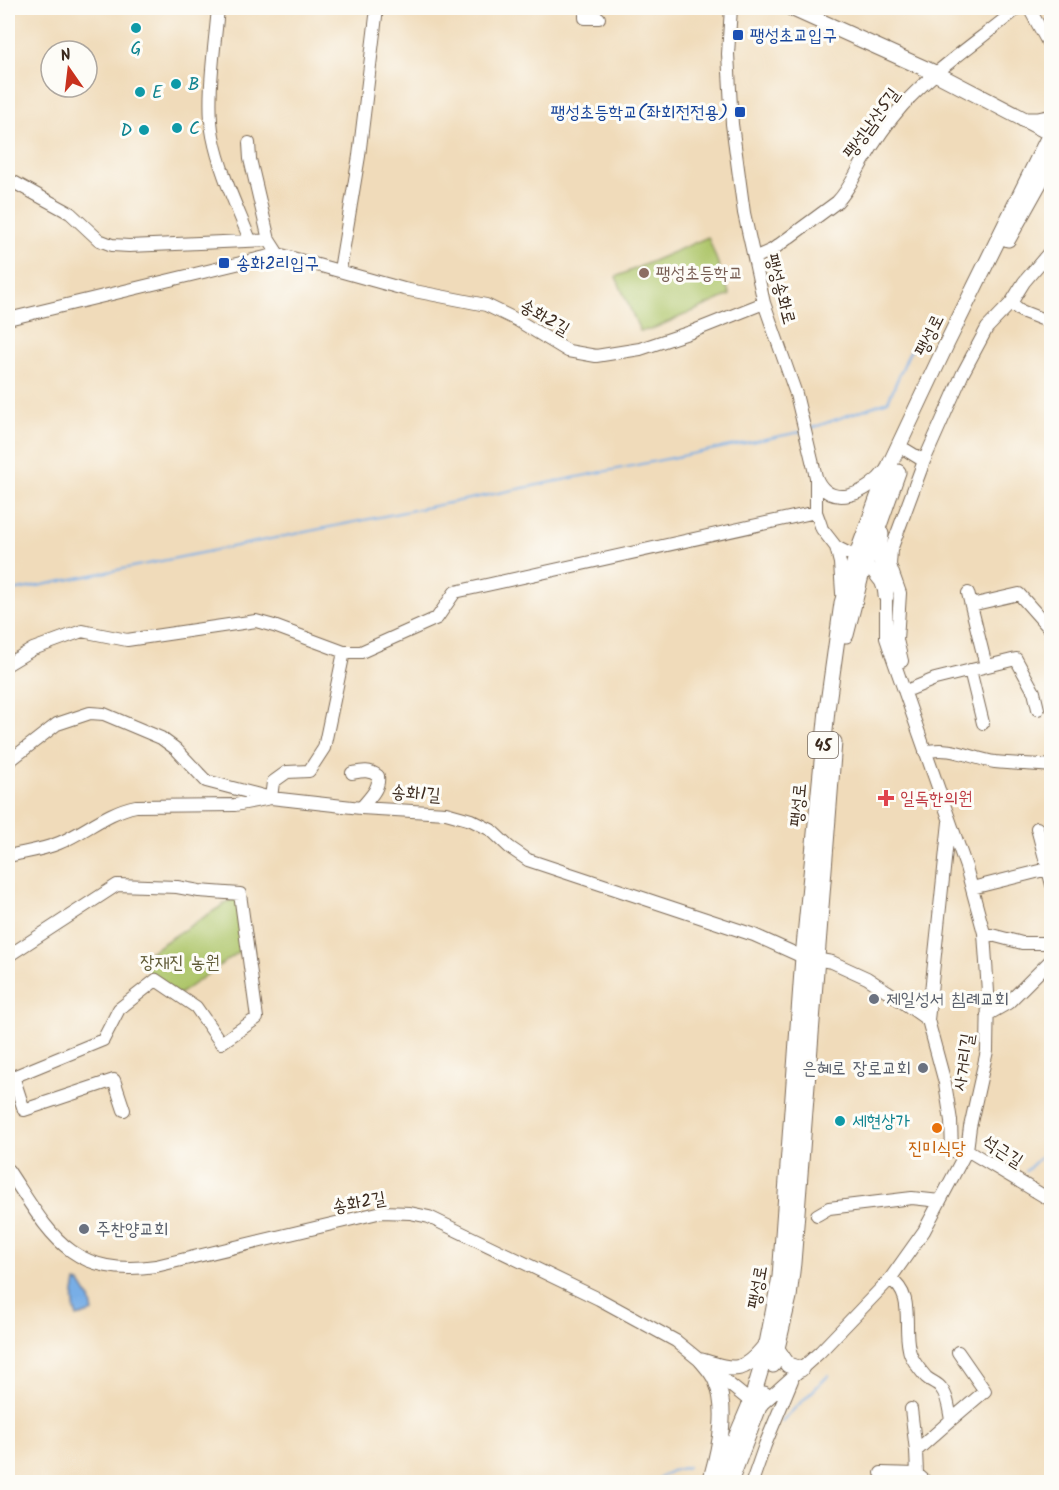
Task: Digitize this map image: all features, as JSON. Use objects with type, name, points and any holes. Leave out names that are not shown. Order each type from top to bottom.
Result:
[{"type":"main road","points":[[791,8],[935,73],[1021,119],[1051,132]]},
{"type":"main road","points":[[1021,119],[1038,120],[1052,117]]},
{"type":"main road","points":[[1021,119],[1030,129],[1034,141],[1036,154],[1034,165]]},
{"type":"main road","name":"팽성로","points":[[730,1482],[756,1404],[772,1346],[839,673],[860,561],[890,464],[946,343],[1051,132]]},
{"type":"main road","name":"팽성로","points":[[810,958],[827,710],[842,603],[860,561],[882,519],[906,450],[981,287],[1052,160]]},
{"type":"main road","points":[[882,519],[879,551],[886,596]]},
{"type":"main road","points":[[702,1361],[724,1367],[742,1367],[772,1346],[797,1373]]},
{"type":"main road","points":[[702,1361],[715,1379],[721,1408],[720,1440],[710,1482]]},
{"type":"main road","name":"팽성로","points":[[717,1482],[756,1404]]},
{"type":"street","points":[[218,8],[211,111],[213,136],[228,185],[250,240]]},
{"type":"street","points":[[340,270],[358,156],[377,8]]},
{"type":"street","points":[[585,8],[585,18],[599,18]]},
{"type":"street","name":"팽성송화로","points":[[731,8],[728,54],[732,124],[744,213],[764,303],[796,394],[816,477],[816,512],[822,529],[836,547],[860,561]]},
{"type":"street","name":"팽성남산5길","points":[[754,258],[772,250],[844,195],[863,162],[900,108],[935,73],[1018,8]]},
{"type":"street","points":[[1029,8],[1052,50]]},
{"type":"street","points":[[249,143],[250,159],[269,240],[278,254]]},
{"type":"street","points":[[8,179],[70,213],[99,240],[112,245],[269,240]]},
{"type":"street","points":[[1052,249],[1024,282],[1011,303],[987,327],[963,372],[924,461],[889,560],[898,583],[901,601],[896,626],[897,640],[929,751],[947,750],[994,762],[1052,766]]},
{"type":"street","name":"송화2길","points":[[8,319],[278,254],[404,289],[486,305],[517,320],[568,351],[596,356],[640,349],[764,303]]},
{"type":"street","points":[[1011,303],[1021,311],[1052,323]]},
{"type":"street","points":[[906,450],[924,461]]},
{"type":"street","points":[[816,477],[821,486],[829,492],[847,496],[867,488],[890,464]]},
{"type":"street","points":[[8,664],[33,649],[82,632],[127,640],[256,621],[344,652],[361,651],[437,618],[455,592],[816,512]]},
{"type":"street","points":[[836,547],[840,563],[842,603]]},
{"type":"street","points":[[860,561],[880,582],[886,596]]},
{"type":"street","points":[[986,666],[969,599],[1019,594],[1050,629]]},
{"type":"street","name":"사거리길","points":[[756,1404],[797,1373],[890,1279],[924,1231],[967,1150],[987,1051],[988,992],[984,933],[929,751],[886,638],[886,596]]},
{"type":"street","points":[[8,762],[57,724],[90,713],[104,714],[161,738],[176,749],[206,780],[271,798],[273,782],[287,772],[309,771],[324,748],[344,652]]},
{"type":"street","points":[[911,689],[935,679],[1016,659],[1034,692],[1038,709]]},
{"type":"street","points":[[970,670],[983,723]]},
{"type":"street","points":[[352,773],[364,770],[372,771],[378,776],[379,783],[373,795],[361,808]]},
{"type":"street","name":"송화1길","points":[[8,856],[57,844],[107,815],[136,806],[236,805],[271,798],[361,808],[446,813],[471,820],[491,830],[509,847],[528,860],[754,935],[810,958],[832,962],[867,978],[928,1020]]},
{"type":"street","points":[[928,1020],[949,819]]},
{"type":"street","points":[[1037,828],[1052,885]]},
{"type":"street","points":[[972,888],[1048,869]]},
{"type":"street","points":[[8,956],[117,885],[177,887],[240,894],[257,1018],[221,1043],[196,1007],[156,980],[118,1009],[103,1040],[10,1077],[24,1110],[114,1080],[124,1110]]},
{"type":"street","points":[[984,933],[1022,943],[1052,943]]},
{"type":"street","points":[[987,1015],[1008,1004],[1052,958]]},
{"type":"street","name":"석근길","points":[[928,1020],[945,1083],[951,1121],[952,1151],[967,1150],[1052,1201]]},
{"type":"street","name":"송화2길","points":[[8,1170],[49,1233],[71,1252],[100,1265],[136,1269],[156,1266],[382,1212],[410,1213],[429,1217],[599,1299],[676,1341],[756,1404]]},
{"type":"street","points":[[817,1215],[829,1208],[912,1198],[940,1202]]},
{"type":"street","points":[[890,1279],[904,1292],[909,1350],[926,1377],[941,1388],[951,1420]]},
{"type":"street","points":[[916,1450],[985,1391],[958,1352]]},
{"type":"street","points":[[752,1482],[765,1445],[797,1373]]},
{"type":"street","points":[[881,1473],[922,1478],[911,1409]]},
{"type":"green space","points":[[708,237],[730,295],[650,330],[640,331],[616,277]]},
{"type":"green space","name":"장재진 농원","points":[[240,894],[246,947],[178,995],[156,980],[137,960]]},
{"type":"water","points":[[76,1282],[80,1283],[90,1299],[93,1312],[77,1317],[74,1308]]},
{"type":"waterway","points":[[809,429],[888,401],[909,353],[930,329]]},
{"type":"waterway","points":[[8,592],[800,432]]},
{"type":"waterway","points":[[1026,1171],[1052,1146]]},
{"type":"waterway","points":[[782,1421],[829,1375]]},
{"type":"waterway","points":[[653,1482],[671,1471],[688,1467]]},
{"type":"place","name":"G","points":[[136,28]]},
{"type":"place","name":"팽성초교입구","points":[[738,35]]},
{"type":"place","name":"B","points":[[176,84]]},
{"type":"place","name":"E","points":[[140,92]]},
{"type":"place","name":"팽성초등학교(좌회전전용)","points":[[740,112]]},
{"type":"place","name":"C","points":[[177,128]]},
{"type":"place","name":"D","points":[[144,130]]},
{"type":"place","name":"송화2리입구","points":[[224,263]]},
{"type":"place","name":"팽성초등학교","points":[[644,273]]},
{"type":"place","name":"일독한의원","points":[[886,798]]},
{"type":"place","name":"제일성서 침례교회","points":[[874,999]]},
{"type":"place","name":"은혜로 장로교회","points":[[923,1068]]},
{"type":"place","name":"세현상가","points":[[840,1121]]},
{"type":"place","name":"진미식당","points":[[937,1128]]},
{"type":"place","name":"주찬양교회","points":[[84,1229]]}]
